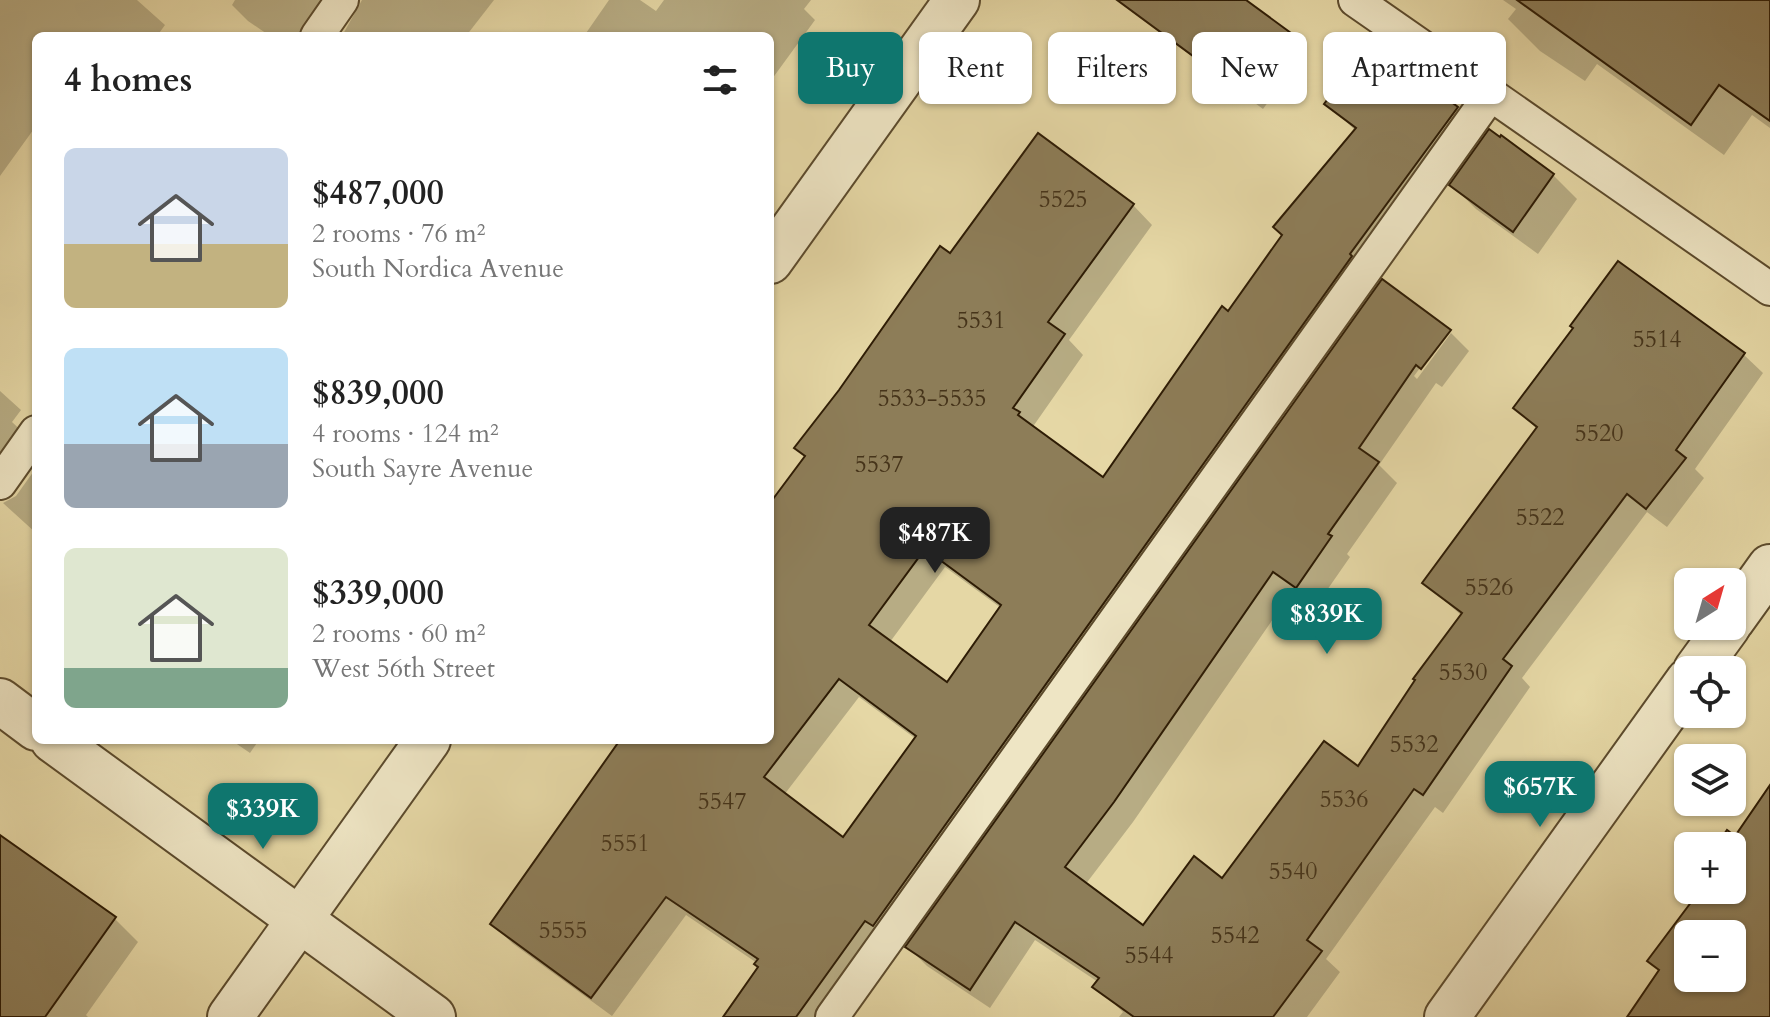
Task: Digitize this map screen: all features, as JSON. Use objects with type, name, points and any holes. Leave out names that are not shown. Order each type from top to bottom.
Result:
[{"type":"street","points":[[774,255],[957,0]]},
{"type":"street","points":[[1746,600],[1770,567]]},
{"type":"street","points":[[0,701],[32,725]]},
{"type":"street","points":[[1447,1017],[1674,701]]},
{"type":"street","points":[[58,744],[433,1017]]},
{"type":"street","points":[[230,1017],[425,744]]},
{"type":"lane","points":[[320,32],[342,0]]},
{"type":"lane","points":[[1355,0],[1401,32]]},
{"type":"lane","points":[[832,1017],[1484,104]]},
{"type":"lane","points":[[1505,104],[1770,289]]},
{"type":"lane","points":[[0,483],[32,438]]},
{"type":"building","points":[[1117,0],[1246,0],[1290,32],[1192,32],[1192,55],[1176,43],[1176,32],[1160,32]]},
{"type":"building","points":[[1517,0],[1770,0],[1770,121],[1719,85],[1691,125]]},
{"type":"building","points":[[1324,104],[1454,104],[1458,107],[1350,254],[1352,256],[873,926],[865,921],[796,1017],[723,1017],[758,967],[754,964],[758,959],[666,897],[591,998],[490,924],[617,744],[774,744],[774,498],[805,456],[794,448],[839,390],[940,246],[950,253],[1038,133],[1134,204],[1048,322],[1065,334],[1013,408],[1020,412],[1018,415],[1103,477],[1222,306],[1228,311],[1282,235],[1273,227],[1356,128]],"holes":[[[925,549],[1001,605],[947,682],[869,625]],[[839,679],[916,736],[843,837],[764,777]]]},
{"type":"building","points":[[1489,129],[1554,174],[1513,232],[1449,185]]},
{"type":"building","points":[[1618,261],[1745,353],[1676,450],[1686,458],[1646,509],[1627,494],[1503,659],[1512,666],[1423,795],[1414,789],[1307,940],[1322,951],[1273,1017],[1134,1017],[1092,987],[1099,978],[1015,922],[970,990],[905,947],[1382,279],[1451,330],[1421,369],[1416,365],[1359,448],[1379,462],[1328,534],[1332,536],[1296,588],[1273,572],[1114,802],[1065,867],[1143,925],[1194,856],[1222,878],[1324,741],[1358,766],[1413,679],[1462,613],[1422,583],[1537,427],[1513,408]]},
{"type":"building","points":[[1770,785],[1770,1017],[1627,1017],[1659,970],[1647,961],[1674,925],[1674,992],[1746,992],[1746,920],[1678,920],[1690,904],[1746,904],[1746,832],[1738,832]]},
{"type":"building","points":[[0,835],[116,917],[45,1017],[0,1017]]}]
